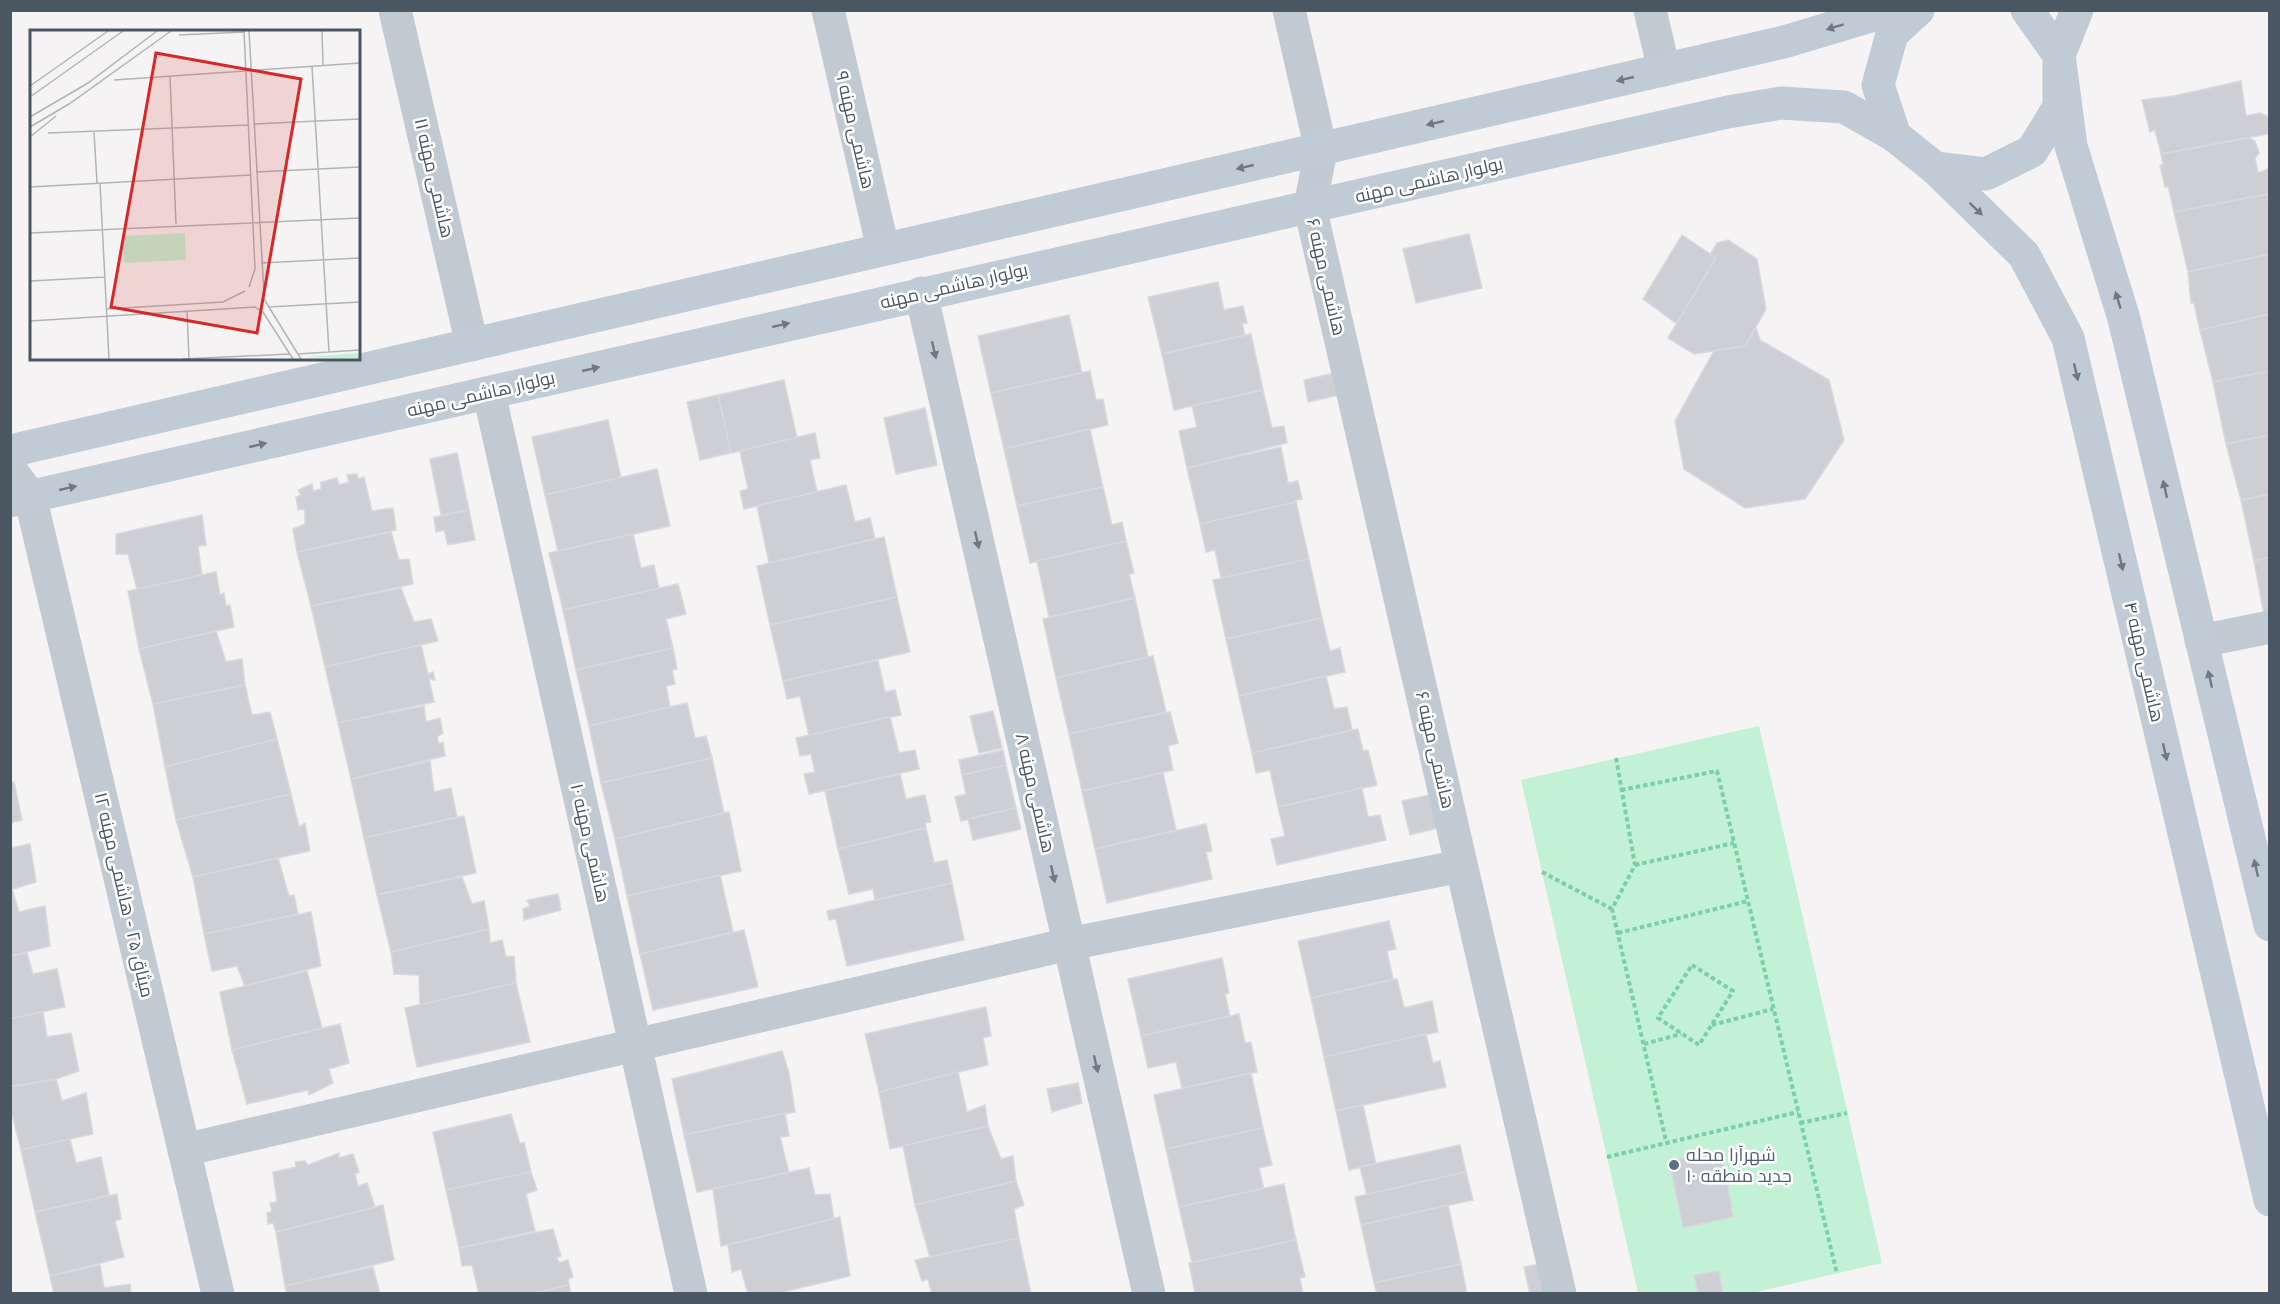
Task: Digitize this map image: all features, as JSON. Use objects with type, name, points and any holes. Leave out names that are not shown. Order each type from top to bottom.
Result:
[{"type":"street","name":"هاشمی مهنه ۱۱","points":[[395,10],[472,345]]},
{"type":"street","name":"هاشمی مهنه ۹","points":[[828,10],[883,249]]},
{"type":"street","points":[[1289,10],[1321,150],[1310,207]]},
{"type":"street","points":[[1650,10],[1664,70]]},
{"type":"street","points":[[10,451],[1784,42],[1891,10]]},
{"type":"street","points":[[1895,136],[1878,86],[1892,34],[1918,10]]},
{"type":"street","points":[[2027,10],[2059,55],[2071,146],[2124,319],[2270,925]]},
{"type":"street","points":[[1935,168],[1986,174],[2032,151],[2059,107],[2059,55],[2077,10]]},
{"type":"street","name":"بولوار هاشمی مهنه","points":[[20,499],[921,293],[1728,112],[1781,103],[1844,107],[1895,136],[1935,168]]},
{"type":"street","name":"هاشمی مهنه ۴","points":[[1935,168],[2024,255],[2068,338],[2270,1200]]},
{"type":"street","name":"هاشمی مهنه ۶","points":[[1310,207],[1560,1293]]},
{"type":"street","name":"هاشمی مهنه ۸","points":[[921,293],[1149,1293]]},
{"type":"street","name":"هاشمی مهنه ۱۰","points":[[489,393],[691,1293]]},
{"type":"street","points":[[10,469],[20,499]]},
{"type":"street","name":"میثاق ۲۵ - هاشمی مهنه ۱۲","points":[[20,499],[218,1293]]},
{"type":"street","points":[[2201,641],[2270,627]]},
{"type":"street","points":[[184,1150],[1069,944],[1461,866]]},
{"type":"path","points":[[1616,758],[1635,865],[1612,909],[1666,1141]]},
{"type":"path","points":[[1621,790],[1717,771],[1837,1274]]},
{"type":"path","points":[[1635,865],[1734,843]]},
{"type":"path","points":[[1542,872],[1612,909]]},
{"type":"path","points":[[1618,933],[1748,902]]},
{"type":"path","points":[[1692,965],[1733,991],[1712,1025],[1699,1045],[1658,1018],[1692,965]]},
{"type":"path","points":[[1712,1025],[1773,1009]]},
{"type":"path","points":[[1644,1044],[1681,1033]]},
{"type":"path","points":[[1607,1156],[1798,1112]]},
{"type":"path","points":[[1800,1123],[1847,1113]]},
{"type":"green space","points":[[1759,726],[1882,1263],[1752,1293],[1638,1293],[1521,780]]},
{"type":"building","points":[[2241,81],[2246,116],[2260,113],[2267,116],[2270,125],[2267,134],[2161,154],[2155,130],[2150,132],[2142,100],[2174,96]]},
{"type":"building","points":[[2249,138],[2255,141],[2259,153],[2255,158],[2258,173],[2270,168],[2270,194],[2174,212],[2160,165],[2163,165],[2161,154]]},
{"type":"building","points":[[2268,194],[2270,254],[2188,272],[2174,212]]},
{"type":"building","points":[[1469,234],[1482,288],[1416,303],[1403,249]]},
{"type":"building","points":[[1682,235],[1716,258],[1677,324],[1643,299]]},
{"type":"building","points":[[1728,240],[1757,259],[1766,309],[1745,346],[1694,354],[1668,338],[1716,258],[1710,255],[1717,243]]},
{"type":"building","points":[[2270,254],[2270,314],[2200,330],[2194,303],[2191,303],[2188,272]]},
{"type":"building","points":[[1218,282],[1224,310],[1243,306],[1247,323],[1242,324],[1245,335],[1162,354],[1148,297]]},
{"type":"building","points":[[2270,314],[2270,371],[2213,382],[2200,330]]},
{"type":"building","points":[[1069,315],[1082,373],[991,393],[978,336]]},
{"type":"building","points":[[1756,328],[1760,340],[1829,380],[1844,440],[1805,499],[1745,508],[1684,469],[1675,421],[1714,351],[1745,346]]},
{"type":"building","points":[[1251,334],[1263,390],[1174,410],[1162,354]]},
{"type":"building","points":[[1090,371],[1096,400],[1103,399],[1108,425],[1004,449],[991,393]]},
{"type":"building","points":[[2270,371],[2270,435],[2226,444],[2213,382]]},
{"type":"building","points":[[1339,372],[1344,394],[1308,402],[1304,380]]},
{"type":"building","points":[[784,380],[797,438],[731,453],[718,395]]},
{"type":"building","points":[[1263,390],[1272,428],[1284,426],[1287,443],[1187,468],[1179,431],[1197,427],[1192,406]]},
{"type":"building","points":[[718,395],[731,453],[700,460],[687,402]]},
{"type":"building","points":[[925,408],[937,465],[896,474],[884,418]]},
{"type":"building","points":[[608,420],[621,478],[545,495],[532,437]]},
{"type":"building","points":[[1090,429],[1103,487],[1017,506],[1004,449]]},
{"type":"building","points":[[815,433],[820,458],[810,460],[817,492],[744,509],[740,491],[748,489],[740,451]]},
{"type":"building","points":[[2270,435],[2270,494],[2241,500],[2226,444]]},
{"type":"building","points":[[1281,447],[1288,483],[1298,481],[1302,499],[1200,524],[1187,468]]},
{"type":"building","points":[[457,453],[469,510],[441,515],[430,459]]},
{"type":"building","points":[[657,469],[670,526],[558,551],[545,495]]},
{"type":"building","points":[[357,474],[358,479],[364,477],[372,511],[393,508],[396,530],[297,552],[293,529],[305,524],[305,509],[298,510],[296,497],[301,495],[298,490],[312,484],[313,491],[321,489],[321,482],[337,478],[339,485],[349,482],[347,475]]},
{"type":"building","points":[[846,485],[855,522],[870,518],[875,539],[769,563],[757,506]]},
{"type":"building","points":[[1103,487],[1112,525],[1122,522],[1126,541],[1030,563],[1017,506]]},
{"type":"building","points":[[2270,494],[2270,557],[2254,561],[2241,500]]},
{"type":"building","points":[[1296,502],[1309,559],[1221,578],[1215,550],[1206,552],[1200,524]]},
{"type":"building","points":[[469,510],[475,540],[448,545],[444,530],[436,532],[434,517]]},
{"type":"building","points":[[202,515],[206,545],[198,546],[202,576],[137,589],[128,554],[116,554],[116,534]]},
{"type":"building","points":[[391,532],[399,560],[409,559],[413,584],[311,606],[297,552]]},
{"type":"building","points":[[633,534],[641,568],[654,565],[659,589],[563,610],[549,553]]},
{"type":"building","points":[[884,537],[897,597],[770,625],[757,566]]},
{"type":"building","points":[[1126,541],[1134,573],[1129,574],[1135,598],[1049,617],[1037,561]]},
{"type":"building","points":[[2270,557],[2270,613],[2264,615],[2254,561]]},
{"type":"building","points":[[1309,559],[1322,618],[1226,639],[1213,580]]},
{"type":"building","points":[[216,572],[220,595],[224,593],[226,606],[230,605],[234,627],[139,649],[128,591]]},
{"type":"building","points":[[678,584],[686,614],[666,619],[673,648],[576,670],[563,610]]},
{"type":"building","points":[[401,588],[414,622],[431,619],[438,641],[325,667],[311,606]]},
{"type":"building","points":[[897,597],[910,652],[783,681],[770,625]]},
{"type":"building","points":[[1135,598],[1148,657],[1056,678],[1043,619]]},
{"type":"building","points":[[1322,618],[1330,651],[1340,648],[1345,672],[1239,696],[1226,639]]},
{"type":"building","points":[[216,631],[226,662],[242,659],[245,685],[153,704],[139,649]]},
{"type":"building","points":[[421,645],[428,674],[433,672],[435,680],[429,679],[434,702],[338,723],[325,667]]},
{"type":"building","points":[[673,648],[677,669],[672,670],[675,684],[666,686],[670,707],[589,726],[576,670]]},
{"type":"building","points":[[1153,656],[1166,712],[1069,734],[1056,678]]},
{"type":"building","points":[[878,660],[885,692],[895,690],[901,715],[809,736],[800,696],[787,699],[783,681]]},
{"type":"building","points":[[1326,676],[1334,709],[1347,707],[1352,730],[1252,753],[1239,696]]},
{"type":"building","points":[[245,685],[252,715],[270,712],[277,739],[165,767],[153,704]]},
{"type":"building","points":[[687,703],[695,738],[706,736],[712,758],[601,783],[589,726]]},
{"type":"building","points":[[424,706],[426,722],[440,718],[443,733],[437,737],[439,744],[443,742],[445,756],[351,779],[338,723]]},
{"type":"building","points":[[993,711],[1002,748],[979,753],[970,716]]},
{"type":"building","points":[[1170,712],[1178,743],[1168,746],[1173,770],[1082,791],[1069,734]]},
{"type":"building","points":[[890,717],[899,753],[915,750],[919,769],[809,794],[804,774],[815,772],[811,754],[800,756],[796,738]]},
{"type":"building","points":[[1358,729],[1363,751],[1368,750],[1377,785],[1278,807],[1270,770],[1256,773],[1252,753]]},
{"type":"building","points":[[277,739],[291,794],[176,820],[165,767]]},
{"type":"building","points":[[1003,750],[1006,765],[962,775],[959,760]]},
{"type":"building","points":[[712,758],[724,813],[615,839],[601,783]]},
{"type":"building","points":[[430,761],[434,792],[451,788],[457,817],[364,838],[351,779]]},
{"type":"building","points":[[1006,765],[1016,808],[961,821],[955,797],[966,794],[962,775]]},
{"type":"building","points":[[1163,773],[1176,830],[1095,849],[1082,791]]},
{"type":"building","points":[[900,774],[906,799],[925,795],[931,822],[925,823],[926,828],[838,849],[825,791]]},
{"type":"building","points":[[14,782],[22,820],[10,823],[10,783]]},
{"type":"building","points":[[1362,788],[1368,817],[1380,815],[1386,840],[1277,865],[1271,839],[1285,836],[1278,807]]},
{"type":"building","points":[[291,794],[299,827],[305,823],[310,851],[193,877],[176,820]]},
{"type":"building","points":[[1434,794],[1442,827],[1410,835],[1402,801]]},
{"type":"building","points":[[1016,808],[1021,829],[973,840],[968,819]]},
{"type":"building","points":[[729,812],[741,871],[627,896],[615,839]]},
{"type":"building","points":[[464,816],[476,873],[377,895],[364,838]]},
{"type":"building","points":[[1206,824],[1212,851],[1206,852],[1212,879],[1107,903],[1095,849]]},
{"type":"building","points":[[926,828],[934,863],[947,860],[952,883],[875,900],[873,889],[849,894],[838,849]]},
{"type":"building","points":[[30,844],[36,882],[10,890],[10,848]]},
{"type":"building","points":[[278,858],[289,896],[294,895],[298,914],[204,934],[193,877]]},
{"type":"building","points":[[720,875],[733,932],[640,954],[627,896]]},
{"type":"building","points":[[462,877],[472,904],[484,901],[489,929],[391,952],[377,895]]},
{"type":"building","points":[[952,883],[964,940],[847,966],[836,919],[829,920],[827,911]]},
{"type":"building","points":[[12,889],[19,912],[45,906],[50,946],[10,956]]},
{"type":"building","points":[[558,894],[561,910],[524,920],[523,909],[530,906],[527,900]]},
{"type":"building","points":[[311,912],[321,966],[245,986],[237,966],[212,971],[204,934]]},
{"type":"building","points":[[1389,921],[1396,949],[1387,951],[1393,979],[1311,998],[1298,941]]},
{"type":"building","points":[[489,929],[490,943],[502,940],[506,957],[514,956],[516,983],[420,1005],[419,975],[394,974],[391,952]]},
{"type":"building","points":[[744,930],[758,987],[653,1010],[640,954]]},
{"type":"building","points":[[27,953],[33,974],[57,969],[65,1007],[10,1019],[10,956]]},
{"type":"building","points":[[1222,958],[1229,993],[1225,994],[1230,1016],[1141,1036],[1128,979]]},
{"type":"building","points":[[307,971],[322,1028],[232,1050],[220,992]]},
{"type":"building","points":[[1397,979],[1404,1008],[1432,1001],[1438,1032],[1324,1057],[1311,998]]},
{"type":"building","points":[[516,983],[530,1042],[417,1067],[405,1008]]},
{"type":"building","points":[[986,1007],[991,1036],[983,1038],[988,1065],[879,1092],[865,1034]]},
{"type":"building","points":[[43,1012],[47,1037],[71,1033],[79,1071],[56,1079],[10,1087],[10,1019]]},
{"type":"building","points":[[1239,1014],[1245,1043],[1251,1042],[1257,1072],[1182,1088],[1176,1062],[1148,1068],[1141,1036]]},
{"type":"building","points":[[340,1024],[349,1063],[329,1069],[333,1083],[309,1095],[308,1090],[247,1104],[232,1050]]},
{"type":"building","points":[[1426,1034],[1433,1063],[1440,1061],[1446,1087],[1336,1111],[1324,1057]]},
{"type":"building","points":[[782,1051],[789,1073],[795,1112],[684,1135],[672,1079]]},
{"type":"building","points":[[958,1072],[967,1112],[985,1105],[988,1126],[890,1149],[879,1092]]},
{"type":"building","points":[[1251,1073],[1263,1128],[1166,1149],[1154,1095]]},
{"type":"building","points":[[56,1079],[62,1101],[86,1093],[93,1134],[21,1150],[10,1106],[10,1087]]},
{"type":"building","points":[[1078,1083],[1082,1103],[1052,1112],[1047,1089]]},
{"type":"building","points":[[1363,1105],[1376,1164],[1349,1170],[1336,1111]]},
{"type":"building","points":[[785,1113],[789,1136],[780,1137],[789,1173],[697,1192],[684,1135]]},
{"type":"building","points":[[511,1114],[520,1144],[524,1142],[531,1172],[446,1190],[433,1132]]},
{"type":"building","points":[[988,1126],[1001,1159],[1013,1156],[1016,1181],[915,1205],[903,1146]]},
{"type":"building","points":[[1263,1128],[1272,1165],[1259,1168],[1264,1189],[1179,1207],[1166,1149]]},
{"type":"building","points":[[70,1139],[76,1163],[101,1157],[109,1195],[35,1212],[21,1150]]},
{"type":"building","points":[[1460,1145],[1466,1172],[1367,1195],[1360,1167]]},
{"type":"building","points":[[1722,1150],[1733,1217],[1683,1228],[1669,1161]]},
{"type":"building","points":[[339,1153],[339,1158],[353,1154],[359,1172],[355,1174],[358,1186],[367,1183],[375,1207],[276,1232],[273,1223],[268,1224],[267,1213],[272,1211],[270,1203],[277,1202],[273,1172],[296,1167],[295,1162],[305,1161],[308,1165]]},
{"type":"building","points":[[809,1168],[815,1195],[830,1194],[834,1220],[721,1246],[713,1189]]},
{"type":"building","points":[[531,1172],[537,1190],[526,1194],[535,1231],[459,1248],[446,1190]]},
{"type":"building","points":[[1466,1172],[1473,1200],[1361,1225],[1355,1197]]},
{"type":"building","points":[[1016,1181],[1024,1205],[1014,1209],[1019,1238],[930,1257],[915,1205]]},
{"type":"building","points":[[1284,1184],[1296,1240],[1192,1263],[1179,1207]]},
{"type":"building","points":[[117,1194],[121,1219],[115,1221],[124,1257],[50,1276],[35,1212]]},
{"type":"building","points":[[383,1205],[394,1260],[285,1286],[276,1232]]},
{"type":"building","points":[[1448,1205],[1461,1264],[1374,1283],[1361,1225]]},
{"type":"building","points":[[840,1217],[850,1276],[775,1294],[748,1294],[741,1269],[732,1272],[728,1245]]},
{"type":"building","points":[[553,1229],[561,1256],[557,1257],[559,1263],[568,1260],[573,1277],[568,1279],[569,1285],[530,1294],[479,1294],[472,1265],[462,1266],[459,1248]]},
{"type":"building","points":[[1019,1238],[1031,1294],[932,1294],[928,1279],[922,1281],[915,1260]]},
{"type":"building","points":[[1296,1240],[1305,1277],[1300,1278],[1303,1294],[1195,1294],[1189,1263]]},
{"type":"building","points":[[1544,1263],[1551,1294],[1530,1294],[1524,1267]]},
{"type":"building","points":[[1461,1264],[1467,1294],[1377,1294],[1374,1283]]},
{"type":"building","points":[[100,1265],[104,1288],[130,1284],[131,1294],[54,1294],[50,1276]]},
{"type":"building","points":[[373,1267],[380,1294],[287,1294],[285,1286]]},
{"type":"building","points":[[1719,1271],[1723,1294],[1698,1294],[1694,1275]]},
{"type":"building","points":[[569,1285],[571,1294],[530,1294]]},
{"type":"place","name":"شهرآرا محله جدید منطقه ۱۰","points":[[1674,1165]]}]
